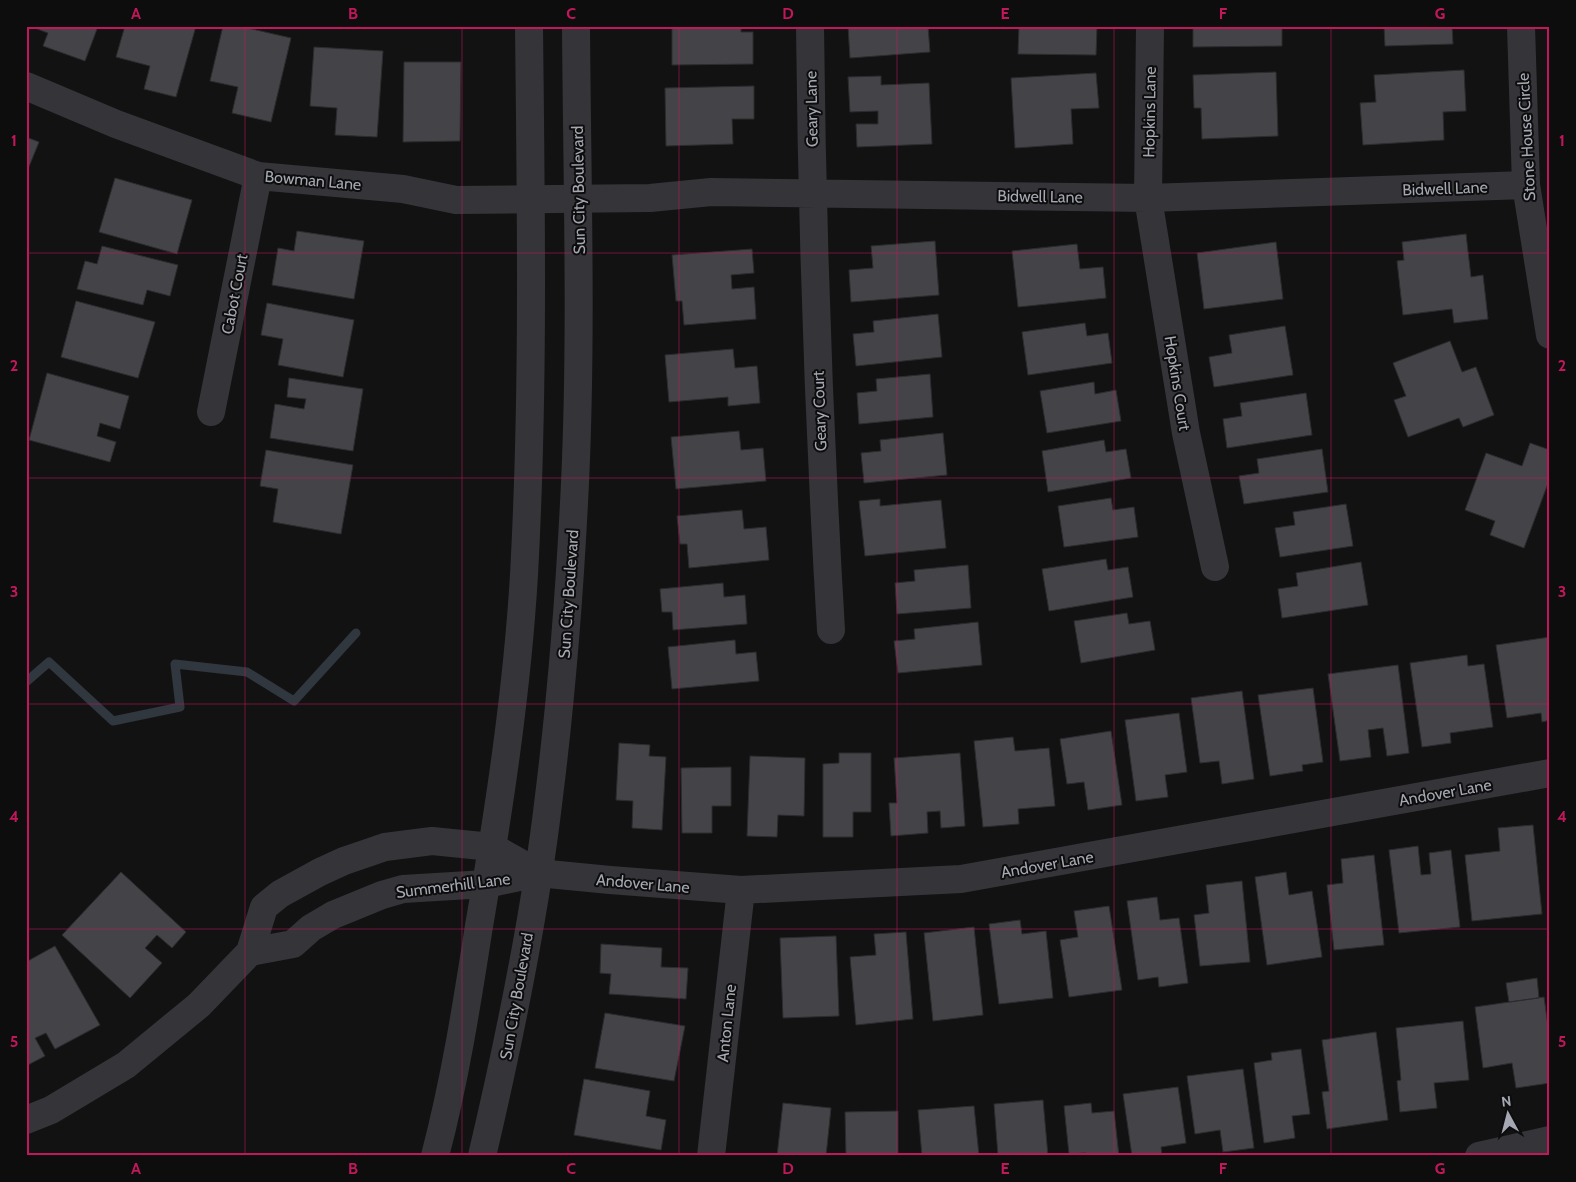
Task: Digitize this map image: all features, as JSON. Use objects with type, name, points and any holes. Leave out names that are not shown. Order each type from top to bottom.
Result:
[{"type":"street","name":"Sun City Boulevard","points":[[482,1156],[507,1050],[527,945],[549,799],[561,681],[575,480],[579,295],[554,199],[529,26]]},
{"type":"street","name":"Sun City Boulevard","points":[[435,1156],[460,1041],[492,847],[516,676],[524,576],[530,381],[576,26]]},
{"type":"street","name":"Geary Lane","points":[[810,26],[812,192]]},
{"type":"street","name":"Hopkins Lane","points":[[1148,198],[1150,26]]},
{"type":"street","name":"Stone House Circle","points":[[1521,26],[1526,185],[1550,336]]},
{"type":"street","name":"Bowman Lane","points":[[26,86],[116,124],[258,176],[404,189],[456,200],[554,199]]},
{"type":"street","name":"Cabot Court","points":[[211,412],[258,176]]},
{"type":"street","name":"Bidwell Lane","points":[[554,199],[650,198],[711,192],[1148,198],[1526,185]]},
{"type":"street","name":"Geary Court","points":[[812,192],[822,481],[831,630]]},
{"type":"street","name":"Hopkins Court","points":[[1148,198],[1186,433],[1215,567]]},
{"type":"street","name":"Andover Lane","points":[[538,873],[741,890],[961,879],[1550,772]]},
{"type":"street","name":"Summerhill Lane","points":[[26,1120],[51,1110],[126,1065],[199,1005],[250,952],[264,907],[280,894],[297,884],[344,861],[385,847],[432,841],[492,847],[538,873]]},
{"type":"street","name":"Summerhill Lane","points":[[250,952],[293,944],[311,928],[333,915],[382,895],[423,887],[486,884],[538,873]]},
{"type":"street","name":"Anton Lane","points":[[711,1156],[741,890]]},
{"type":"street","points":[[1479,1156],[1550,1140]]},
{"type":"building","points":[[29,26],[90,26],[97,29],[85,61],[43,46],[48,33]]},
{"type":"building","points":[[125,26],[196,26],[176,97],[144,89],[150,66],[116,57]]},
{"type":"building","points":[[223,26],[239,26],[291,38],[271,122],[232,113],[238,87],[210,81]]},
{"type":"building","points":[[672,26],[741,26],[741,32],[753,32],[753,64],[672,65]]},
{"type":"building","points":[[848,26],[928,26],[930,52],[850,58]]},
{"type":"building","points":[[1019,26],[1097,26],[1096,55],[1018,54]]},
{"type":"building","points":[[1193,26],[1282,26],[1282,46],[1193,47]]},
{"type":"building","points":[[1384,26],[1452,26],[1453,44],[1385,46]]},
{"type":"building","points":[[314,47],[383,51],[377,137],[335,135],[337,108],[310,106]]},
{"type":"building","points":[[404,62],[461,62],[460,141],[403,142]]},
{"type":"building","points":[[1464,70],[1466,111],[1443,112],[1444,140],[1363,145],[1360,103],[1376,102],[1374,75]]},
{"type":"building","points":[[1276,72],[1278,136],[1202,139],[1201,108],[1194,108],[1193,75]]},
{"type":"building","points":[[1096,73],[1099,108],[1071,109],[1073,144],[1015,148],[1011,78]]},
{"type":"building","points":[[881,76],[881,85],[929,83],[932,144],[857,147],[856,124],[878,124],[878,111],[850,112],[848,77]]},
{"type":"building","points":[[754,86],[754,119],[732,119],[733,144],[666,146],[665,88]]},
{"type":"building","points":[[26,137],[39,142],[26,174]]},
{"type":"building","points":[[115,178],[192,200],[177,254],[99,232]]},
{"type":"building","points":[[297,231],[364,241],[354,299],[272,285],[278,248],[294,251]]},
{"type":"building","points":[[1466,234],[1471,277],[1483,275],[1488,319],[1454,323],[1452,309],[1403,315],[1397,261],[1404,260],[1402,242]]},
{"type":"building","points":[[935,241],[939,295],[851,302],[849,270],[873,268],[871,246]]},
{"type":"building","points":[[1276,242],[1283,299],[1204,309],[1197,253]]},
{"type":"building","points":[[1077,244],[1080,269],[1103,267],[1106,298],[1018,307],[1012,251]]},
{"type":"building","points":[[102,246],[178,265],[170,296],[147,290],[143,305],[77,289],[85,261],[97,264]]},
{"type":"building","points":[[752,249],[754,273],[731,275],[732,289],[754,287],[756,319],[684,325],[682,301],[676,301],[672,255]]},
{"type":"building","points":[[76,301],[155,322],[138,378],[61,357]]},
{"type":"building","points":[[267,303],[354,320],[343,377],[278,365],[283,339],[261,335]]},
{"type":"building","points":[[938,314],[942,357],[856,366],[853,334],[874,332],[873,321]]},
{"type":"building","points":[[1085,323],[1087,336],[1108,333],[1112,363],[1028,375],[1022,332]]},
{"type":"building","points":[[1285,326],[1293,375],[1214,387],[1209,357],[1232,353],[1229,335]]},
{"type":"building","points":[[1450,341],[1462,372],[1476,367],[1494,415],[1463,427],[1459,418],[1408,437],[1394,400],[1406,396],[1393,363]]},
{"type":"building","points":[[733,349],[735,368],[757,366],[760,403],[728,406],[728,397],[669,402],[665,355]]},
{"type":"building","points":[[47,373],[129,396],[120,429],[100,423],[97,436],[116,442],[110,462],[29,440]]},
{"type":"building","points":[[930,374],[933,417],[859,424],[857,393],[877,391],[876,379]]},
{"type":"building","points":[[289,378],[363,389],[353,451],[270,438],[275,404],[304,409],[306,399],[287,397]]},
{"type":"building","points":[[1094,382],[1095,394],[1116,390],[1121,421],[1047,433],[1040,391]]},
{"type":"building","points":[[1306,393],[1312,435],[1227,448],[1223,419],[1242,416],[1240,403]]},
{"type":"building","points":[[739,431],[741,450],[763,448],[766,481],[676,489],[671,437]]},
{"type":"building","points":[[943,433],[947,475],[864,483],[861,453],[881,451],[880,440]]},
{"type":"building","points":[[1104,440],[1106,452],[1126,449],[1131,478],[1048,492],[1042,451]]},
{"type":"building","points":[[1530,443],[1550,450],[1550,478],[1524,548],[1490,535],[1495,521],[1465,510],[1486,453],[1522,466]]},
{"type":"building","points":[[1322,449],[1328,492],[1244,504],[1239,476],[1259,473],[1257,459]]},
{"type":"building","points":[[266,450],[353,465],[341,534],[273,522],[278,489],[260,486]]},
{"type":"building","points":[[1111,498],[1113,510],[1134,507],[1138,537],[1064,547],[1058,506]]},
{"type":"building","points":[[880,499],[880,506],[941,500],[946,548],[865,556],[859,501]]},
{"type":"building","points":[[1346,504],[1353,546],[1280,557],[1275,528],[1295,525],[1293,512]]},
{"type":"building","points":[[742,510],[744,529],[766,527],[769,560],[689,568],[687,544],[680,544],[677,516]]},
{"type":"building","points":[[1106,559],[1108,570],[1128,567],[1133,597],[1049,611],[1042,569]]},
{"type":"building","points":[[1361,562],[1368,605],[1282,618],[1278,589],[1298,586],[1296,573]]},
{"type":"building","points":[[968,565],[971,608],[897,614],[895,583],[915,581],[914,570]]},
{"type":"building","points":[[723,583],[724,597],[745,595],[747,624],[673,630],[672,612],[662,612],[660,589]]},
{"type":"building","points":[[1127,613],[1129,624],[1150,621],[1155,650],[1081,663],[1074,621]]},
{"type":"building","points":[[978,622],[982,665],[898,673],[894,641],[915,639],[914,629]]},
{"type":"building","points":[[1550,637],[1550,720],[1542,722],[1541,713],[1507,718],[1496,645]]},
{"type":"building","points":[[735,640],[736,654],[756,652],[759,681],[672,689],[668,647]]},
{"type":"building","points":[[1467,655],[1468,666],[1484,664],[1493,727],[1450,733],[1451,743],[1422,747],[1410,663]]},
{"type":"building","points":[[1398,665],[1409,753],[1387,756],[1383,728],[1368,730],[1371,757],[1340,761],[1328,674]]},
{"type":"building","points":[[1313,688],[1323,762],[1302,765],[1303,771],[1270,776],[1258,695]]},
{"type":"building","points":[[1242,691],[1254,779],[1222,784],[1219,761],[1200,763],[1191,698]]},
{"type":"building","points":[[1179,713],[1187,772],[1165,775],[1168,797],[1136,801],[1125,720]]},
{"type":"building","points":[[1111,731],[1122,805],[1088,810],[1084,782],[1067,784],[1060,739]]},
{"type":"building","points":[[1013,737],[1015,751],[1049,748],[1055,806],[1018,809],[1019,824],[983,827],[974,741]]},
{"type":"building","points":[[619,743],[650,745],[649,756],[666,757],[662,830],[632,828],[633,801],[616,800]]},
{"type":"building","points":[[839,753],[871,753],[871,812],[853,812],[853,837],[823,837],[823,764],[839,763]]},
{"type":"building","points":[[960,753],[965,826],[941,828],[940,811],[927,812],[928,833],[891,836],[889,803],[897,803],[894,758]]},
{"type":"building","points":[[750,756],[805,758],[804,816],[778,815],[777,837],[747,836]]},
{"type":"building","points":[[731,767],[731,806],[712,806],[712,833],[682,833],[681,768]]},
{"type":"building","points":[[1533,825],[1542,914],[1472,921],[1465,855],[1500,851],[1498,828]]},
{"type":"building","points":[[1418,846],[1421,875],[1431,874],[1429,853],[1451,850],[1460,927],[1399,933],[1389,850]]},
{"type":"building","points":[[1374,855],[1384,945],[1334,950],[1327,885],[1343,883],[1341,859]]},
{"type":"building","points":[[121,872],[186,932],[172,948],[157,935],[145,948],[162,963],[130,998],[62,935]]},
{"type":"building","points":[[1286,872],[1289,895],[1312,891],[1322,957],[1267,965],[1255,877]]},
{"type":"building","points":[[1242,881],[1250,962],[1200,966],[1194,915],[1209,913],[1206,885]]},
{"type":"building","points":[[1157,897],[1160,920],[1179,918],[1188,983],[1159,987],[1158,977],[1138,980],[1127,901]]},
{"type":"building","points":[[1109,906],[1122,990],[1069,997],[1060,940],[1078,937],[1074,911]]},
{"type":"building","points":[[1020,920],[1022,934],[1046,931],[1053,998],[999,1004],[989,924]]},
{"type":"building","points":[[974,927],[983,1015],[933,1021],[924,933]]},
{"type":"building","points":[[906,932],[913,1019],[856,1025],[850,957],[876,955],[874,934]]},
{"type":"building","points":[[836,936],[839,1016],[783,1018],[780,938]]},
{"type":"building","points":[[601,944],[662,948],[661,967],[688,968],[686,999],[609,994],[611,974],[600,973]]},
{"type":"building","points":[[55,946],[100,1025],[55,1049],[46,1033],[35,1038],[45,1056],[26,1066],[26,962]]},
{"type":"building","points":[[1537,978],[1539,998],[1509,1002],[1506,983]]},
{"type":"building","points":[[1544,997],[1550,1041],[1550,1083],[1516,1088],[1512,1063],[1483,1068],[1475,1007]]},
{"type":"building","points":[[605,1013],[685,1026],[674,1081],[595,1068]]},
{"type":"building","points":[[1463,1021],[1469,1080],[1434,1083],[1437,1108],[1400,1112],[1397,1081],[1401,1080],[1396,1028]]},
{"type":"building","points":[[1376,1032],[1388,1120],[1327,1129],[1322,1092],[1329,1091],[1322,1040]]},
{"type":"building","points":[[1301,1049],[1310,1114],[1292,1116],[1295,1138],[1264,1143],[1254,1063],[1272,1060],[1271,1053]]},
{"type":"building","points":[[1243,1069],[1254,1148],[1223,1152],[1220,1130],[1195,1134],[1187,1076]]},
{"type":"building","points":[[584,1079],[650,1091],[646,1116],[666,1120],[661,1150],[574,1135]]},
{"type":"building","points":[[1178,1087],[1186,1143],[1161,1147],[1162,1156],[1132,1156],[1123,1094]]},
{"type":"building","points":[[1043,1100],[1048,1156],[998,1156],[994,1104]]},
{"type":"building","points":[[783,1103],[831,1108],[826,1156],[777,1156]]},
{"type":"building","points":[[1091,1103],[1092,1113],[1114,1111],[1119,1156],[1086,1156],[1086,1153],[1069,1154],[1064,1106]]},
{"type":"building","points":[[974,1106],[979,1156],[922,1156],[918,1110]]},
{"type":"building","points":[[898,1111],[898,1156],[846,1156],[845,1112]]},
{"type":"waterway","points":[[26,682],[49,662],[113,721],[180,707],[175,664],[247,672],[294,701],[356,633]]}]
